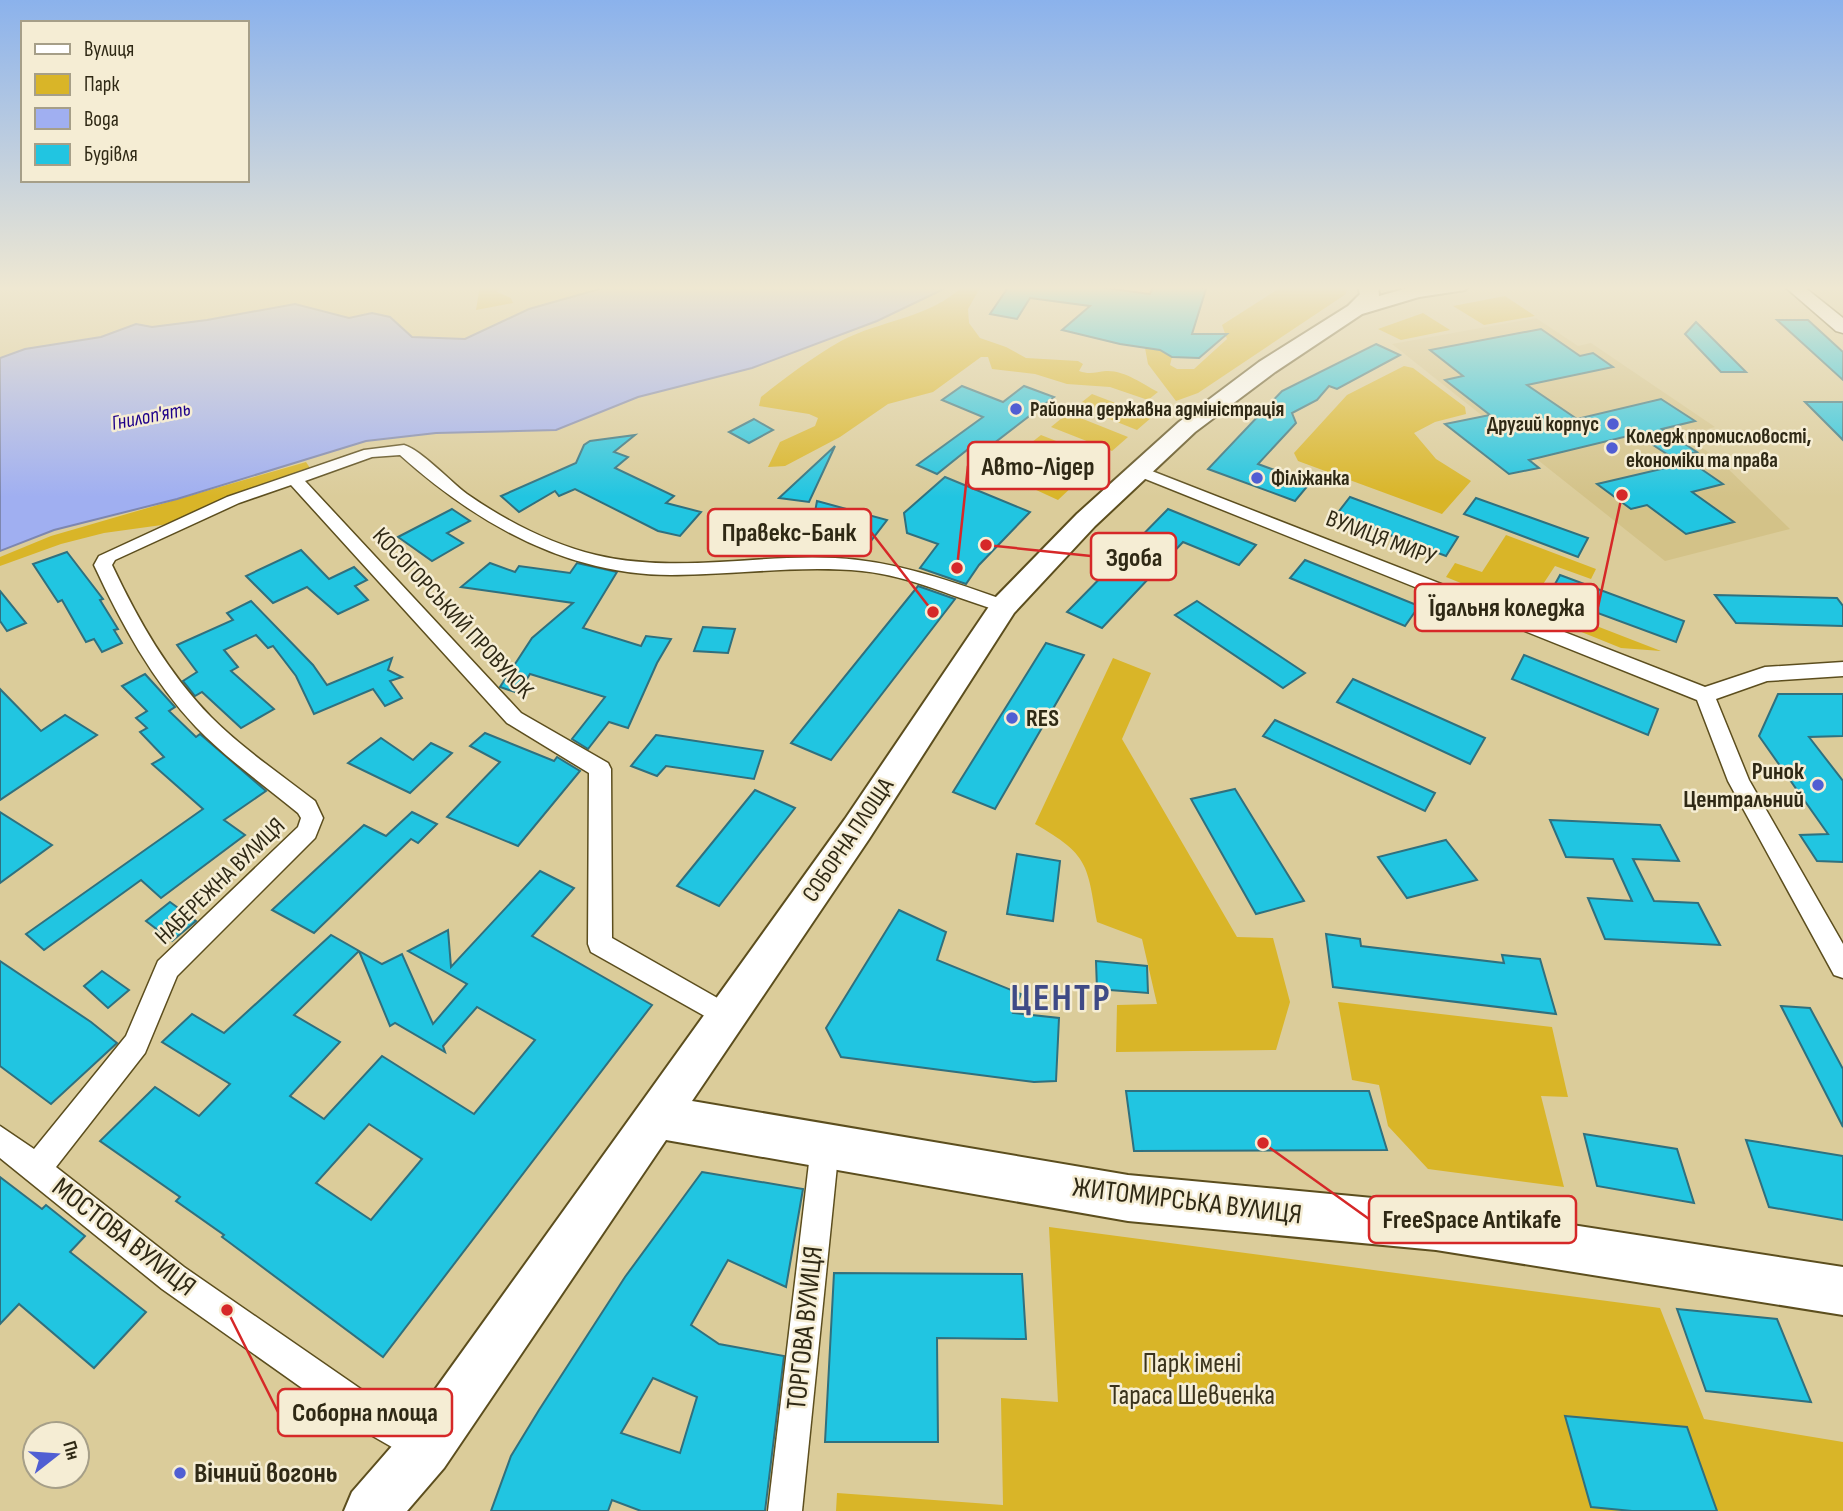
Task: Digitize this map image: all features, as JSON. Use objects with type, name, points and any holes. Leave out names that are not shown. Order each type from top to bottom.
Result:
[{"type":"main road","name":"СОБОРНА ПЛОЩА","points":[[371,1511],[425,1449],[658,1117],[857,829],[1004,606],[1086,520],[1199,417],[1281,357]]},
{"type":"main road","name":"ЖИТОМИРСЬКА ВУЛИЦЯ","points":[[658,1117],[1128,1198],[1436,1227],[1843,1291]]},
{"type":"main road","points":[[407,1511],[425,1449]]},
{"type":"street","points":[[296,481],[370,453],[404,450],[497,521],[539,544],[584,558],[666,569],[783,562],[893,570],[1004,606]]},
{"type":"street","name":"ВУЛИЦЯ МИРУ","points":[[1139,471],[1705,695]]},
{"type":"street","name":"НАБЕРЕЖНА ВУЛИЦЯ","points":[[37,1168],[136,1044],[167,969],[307,832],[312,818],[307,807],[204,722],[146,648],[120,603],[103,565],[108,556],[233,500],[296,481]]},
{"type":"street","name":"КОСОГОРСЬКИЙ ПРОВУЛОК","points":[[296,481],[514,718],[600,769],[600,944],[726,1016]]},
{"type":"street","points":[[1843,669],[1765,674],[1705,695],[1739,781],[1843,967]]},
{"type":"street","name":"МОСТОВА ВУЛИЦЯ","points":[[0,1140],[173,1279],[369,1415],[425,1449]]},
{"type":"street","name":"ТОРГОВА ВУЛИЦЯ","points":[[785,1511],[825,1146]]},
{"type":"shaded area","name":"Коледж промисловості, економіки та права","points":[[1408,357],[1611,357],[1715,427],[1685,435],[1720,461],[1790,529],[1665,561]]},
{"type":"green space","points":[[816,357],[1023,357],[1078,361],[1083,364],[1079,371],[1113,371],[1133,378],[1158,392],[1148,400],[1110,387],[1067,384],[1035,374],[992,369],[988,357],[981,357],[933,392],[888,404],[840,437],[785,466],[768,467],[780,442],[815,426],[818,418],[809,414],[759,406],[761,397]]},
{"type":"green space","points":[[1147,357],[1171,357],[1170,365],[1177,369],[1194,369],[1208,357],[1253,357],[1198,393],[1176,401],[1148,364]]},
{"type":"green space","points":[[1404,366],[1413,368],[1465,407],[1466,414],[1435,422],[1414,433],[1436,459],[1471,481],[1442,514],[1298,461],[1294,453],[1347,395]]},
{"type":"green space","points":[[1092,394],[1152,417],[1137,430],[1077,406]]},
{"type":"green space","points":[[1068,413],[1128,437],[1112,451],[1051,427]]},
{"type":"green space","points":[[1041,435],[1102,459],[1084,477],[1022,450]]},
{"type":"green space","points":[[1013,457],[1075,484],[1058,500],[995,471]]},
{"type":"green space","points":[[306,462],[310,468],[295,478],[223,499],[169,524],[104,533],[61,544],[0,566],[0,557],[51,536]]},
{"type":"green space","points":[[1506,535],[1596,569],[1591,579],[1555,566],[1532,601],[1661,651],[1621,648],[1446,577],[1455,563],[1482,572]]},
{"type":"green space","points":[[1113,658],[1151,673],[1122,739],[1237,937],[1273,938],[1290,1002],[1276,1050],[1116,1052],[1117,1005],[1157,1004],[1142,939],[1097,922],[1091,887],[1076,853],[1035,824]]},
{"type":"green space","points":[[1338,1002],[1552,1027],[1568,1097],[1541,1096],[1564,1187],[1428,1169],[1388,1126],[1379,1085],[1352,1080]]},
{"type":"green space","name":"Парк імені Тараса Шевченка","points":[[1049,1227],[1660,1308],[1704,1419],[1843,1442],[1843,1511],[836,1511],[837,1493],[1003,1505],[1001,1398],[1058,1402]]},
{"type":"water","name":"Гнилоп'ять","points":[[783,357],[752,368],[638,397],[556,430],[436,433],[366,441],[177,499],[54,530],[0,551],[0,358]]},
{"type":"building","points":[[1351,357],[1397,357],[1337,389],[1329,386],[1317,400],[1292,413],[1296,423],[1258,464],[1310,483],[1295,501],[1208,469],[1282,391]]},
{"type":"building","points":[[1438,357],[1598,357],[1613,367],[1527,385],[1577,419],[1661,399],[1695,421],[1662,429],[1697,452],[1673,458],[1636,434],[1529,460],[1539,468],[1509,474],[1445,424],[1490,415],[1445,380],[1463,376]]},
{"type":"building","points":[[1706,357],[1731,357],[1746,372],[1721,372]]},
{"type":"building","points":[[1817,357],[1843,357],[1843,380]]},
{"type":"building","points":[[962,386],[1003,402],[1024,386],[1054,397],[989,447],[977,442],[937,474],[917,465],[983,417],[942,400]]},
{"type":"building","points":[[1805,402],[1843,402],[1843,440]]},
{"type":"building","points":[[754,419],[773,430],[749,443],[729,432]]},
{"type":"building","points":[[635,435],[614,452],[628,457],[615,468],[674,496],[666,503],[701,512],[680,536],[658,531],[575,489],[559,496],[555,491],[519,512],[501,496],[576,463],[584,445],[590,441]]},
{"type":"building","points":[[835,446],[809,502],[779,498]]},
{"type":"building","name":"Коледж промисловості, економіки та права","points":[[1691,462],[1723,484],[1692,492],[1734,522],[1686,534],[1647,505],[1631,509],[1597,484]]},
{"type":"building","points":[[945,477],[1030,512],[979,565],[966,584],[920,568],[938,544],[907,533],[904,513]]},
{"type":"building","points":[[1350,497],[1458,537],[1446,556],[1336,515]]},
{"type":"building","points":[[1476,498],[1588,538],[1578,557],[1464,514]]},
{"type":"building","points":[[817,501],[887,520],[867,546],[839,539],[838,556],[807,555]]},
{"type":"building","points":[[452,509],[470,521],[447,533],[463,543],[432,561],[398,537]]},
{"type":"building","points":[[1168,509],[1256,545],[1239,565],[1183,542],[1102,628],[1067,612]]},
{"type":"building","points":[[301,550],[329,579],[354,567],[367,580],[355,586],[368,600],[338,614],[307,587],[273,603],[246,576]]},
{"type":"building","points":[[67,552],[103,599],[100,600],[118,629],[114,630],[122,643],[102,652],[94,639],[86,642],[62,600],[58,602],[33,564]]},
{"type":"building","points":[[1305,560],[1419,606],[1405,626],[1290,578]]},
{"type":"building","points":[[490,563],[515,572],[519,566],[570,573],[577,563],[617,572],[583,628],[641,646],[646,636],[671,639],[657,663],[628,728],[609,722],[588,749],[572,739],[605,697],[530,674],[518,693],[500,687],[532,638],[573,603],[461,587]]},
{"type":"building","points":[[1560,575],[1684,621],[1676,642],[1549,595]]},
{"type":"building","points":[[918,586],[955,599],[831,760],[791,743]]},
{"type":"building","points":[[0,591],[26,623],[7,631],[0,621]]},
{"type":"building","points":[[1715,595],[1837,598],[1843,606],[1843,626],[1736,623]]},
{"type":"building","points":[[251,601],[313,665],[327,685],[392,658],[388,670],[402,677],[390,681],[402,698],[385,706],[373,689],[314,714],[296,676],[273,646],[268,648],[256,635],[224,650],[238,667],[231,671],[274,709],[241,728],[202,692],[195,696],[183,681],[197,672],[177,645],[233,620],[227,613]]},
{"type":"building","points":[[1197,601],[1305,673],[1283,688],[1175,615]]},
{"type":"building","points":[[703,627],[735,629],[728,653],[694,651]]},
{"type":"building","points":[[1046,643],[1084,655],[995,809],[953,792]]},
{"type":"building","points":[[1524,655],[1658,709],[1648,735],[1512,679]]},
{"type":"building","points":[[145,674],[175,707],[169,711],[196,737],[200,734],[266,791],[224,820],[245,835],[161,898],[141,880],[44,950],[26,934],[203,809],[152,764],[164,757],[140,732],[147,728],[136,718],[147,711],[122,686]]},
{"type":"building","points":[[1353,679],[1485,738],[1470,764],[1337,702]]},
{"type":"building","points":[[0,689],[41,731],[65,715],[97,735],[0,800]]},
{"type":"building","name":"Ринок Центральний","points":[[1778,694],[1843,694],[1843,736],[1809,737],[1843,781],[1843,862],[1817,861],[1800,835],[1828,834],[1759,736]]},
{"type":"building","points":[[1275,720],[1435,793],[1425,811],[1263,736]]},
{"type":"building","points":[[485,733],[554,761],[557,757],[580,771],[518,846],[447,817],[500,762],[470,746]]},
{"type":"building","points":[[656,735],[763,751],[754,779],[666,766],[657,776],[631,766]]},
{"type":"building","points":[[381,738],[413,760],[431,743],[452,753],[410,793],[348,763]]},
{"type":"building","points":[[1235,789],[1304,901],[1256,914],[1191,799]]},
{"type":"building","points":[[755,790],[795,808],[719,906],[677,886]]},
{"type":"building","points":[[0,812],[52,845],[0,883]]},
{"type":"building","points":[[412,812],[437,824],[418,843],[411,839],[314,933],[272,910],[364,825],[386,836]]},
{"type":"building","points":[[1550,820],[1660,825],[1679,861],[1633,859],[1654,901],[1698,903],[1720,945],[1605,939],[1588,898],[1632,901],[1613,859],[1566,857]]},
{"type":"building","points":[[1446,840],[1477,880],[1407,898],[1378,857]]},
{"type":"building","points":[[1017,854],[1060,861],[1053,921],[1007,914]]},
{"type":"building","points":[[540,871],[574,888],[532,936],[652,1005],[383,1357],[176,1201],[180,1197],[100,1141],[155,1087],[199,1116],[230,1084],[162,1042],[192,1014],[224,1033],[331,935],[382,964],[402,954],[433,1024],[467,984],[408,951],[448,930],[451,967]],"holes":[[[359,951],[390,1026],[395,1023],[445,1052],[443,1046],[477,1007],[535,1040],[474,1114],[382,1056],[324,1119],[290,1096],[340,1042],[294,1015]],[[369,1124],[422,1159],[371,1220],[316,1183]]]},
{"type":"building","points":[[170,902],[196,921],[172,941],[146,921]]},
{"type":"building","points":[[899,910],[946,932],[937,960],[1021,994],[1013,1013],[1059,1018],[1056,1081],[1034,1082],[841,1057],[826,1028]]},
{"type":"building","points":[[1326,934],[1360,939],[1361,946],[1504,963],[1502,955],[1540,959],[1556,1014],[1333,987]]},
{"type":"building","points":[[0,961],[91,1022],[117,1043],[51,1104],[0,1066]]},
{"type":"building","points":[[1096,961],[1147,966],[1148,993],[1097,989]]},
{"type":"building","points":[[102,971],[129,990],[108,1008],[84,986]]},
{"type":"building","points":[[1781,1006],[1810,1008],[1843,1069],[1843,1127]]},
{"type":"building","points":[[1126,1091],[1369,1091],[1387,1150],[1134,1151]]},
{"type":"building","points":[[1584,1134],[1677,1149],[1694,1203],[1597,1186]]},
{"type":"building","points":[[1746,1140],[1843,1156],[1843,1220],[1769,1207]]},
{"type":"building","points":[[702,1172],[803,1189],[786,1287],[728,1260],[691,1325],[719,1344],[784,1356],[765,1511],[641,1511],[612,1500],[608,1511],[491,1511],[511,1456],[625,1277]],"holes":[[[653,1378],[697,1397],[680,1453],[621,1433]]]},
{"type":"building","points":[[0,1177],[42,1209],[46,1205],[85,1236],[70,1252],[146,1312],[94,1368],[19,1304],[0,1324]]},
{"type":"building","points":[[834,1273],[1022,1274],[1026,1339],[937,1338],[938,1442],[825,1442]]},
{"type":"building","points":[[1677,1309],[1777,1319],[1811,1402],[1706,1391]]},
{"type":"building","points":[[1565,1416],[1687,1427],[1717,1511],[1632,1511],[1591,1507]]},
{"type":"place","name":"Районна державна адміністрація","points":[[1016,409]]},
{"type":"place","name":"Другий корпус","points":[[1613,424]]},
{"type":"place","name":"Коледж промисловості, економіки та права","points":[[1612,448]]},
{"type":"place","name":"Філіжанка","points":[[1257,478]]},
{"type":"place","name":"Їдальня коледжа","points":[[1622,495]]},
{"type":"place","name":"Здоба","points":[[986,545]]},
{"type":"place","name":"Авто-Лідер","points":[[957,568]]},
{"type":"place","name":"Правекс-Банк","points":[[933,612]]},
{"type":"place","name":"RES","points":[[1012,718]]},
{"type":"place","name":"Ринок Центральний","points":[[1818,785]]},
{"type":"place","name":"FreeSpace Antikafe","points":[[1263,1143]]},
{"type":"place","name":"Соборна площа","points":[[227,1310]]},
{"type":"place","name":"Вічний вогонь","points":[[180,1473]]},
{"type":"district","name":"ЦЕНТР","points":[[1061,998]]}]
